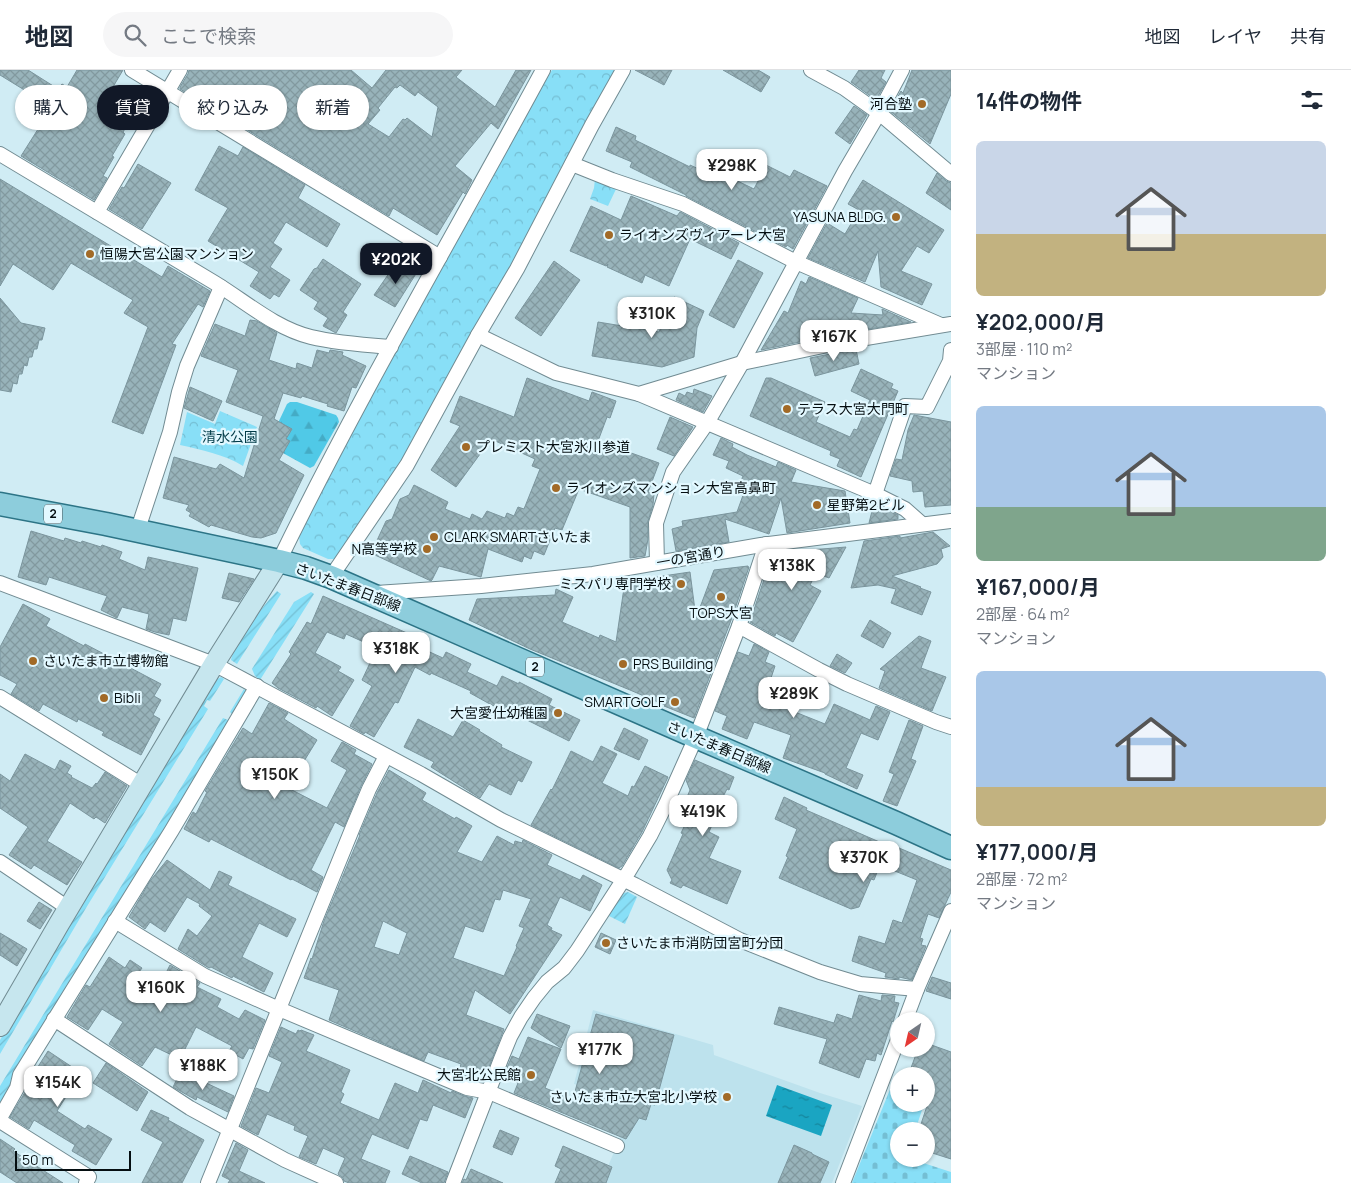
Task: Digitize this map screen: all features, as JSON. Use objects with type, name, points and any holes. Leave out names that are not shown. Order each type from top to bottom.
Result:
[{"type":"main road","name":"さいたま春日部線","points":[[0,504],[106,524],[279,561],[331,577],[951,848]]},
{"type":"street","points":[[132,70],[158,85]]},
{"type":"street","points":[[169,89],[180,70]]},
{"type":"street","points":[[0,1026],[68,908],[214,664],[279,561],[305,507],[391,347],[543,70]]},
{"type":"street","points":[[331,577],[407,465],[478,335],[517,269],[623,70]]},
{"type":"street","points":[[811,70],[844,88],[879,113],[951,174]]},
{"type":"street","points":[[657,563],[656,523],[673,472],[707,423],[742,363],[845,171],[902,70]]},
{"type":"street","points":[[169,92],[440,257]]},
{"type":"street","points":[[97,212],[145,130]]},
{"type":"street","points":[[0,154],[221,287],[260,313],[288,328],[311,337],[391,347]]},
{"type":"street","points":[[572,164],[683,204],[796,262],[946,324]]},
{"type":"street","points":[[137,532],[170,432],[187,366],[221,287]]},
{"type":"street","points":[[639,394],[742,363],[842,342],[946,324]]},
{"type":"street","points":[[478,335],[556,373],[639,394],[874,494],[905,509],[922,524]]},
{"type":"street","points":[[874,494],[906,406],[927,407],[950,361],[951,350]]},
{"type":"street","name":"一の宮通り","points":[[370,593],[481,586],[593,574],[766,544],[951,521]]},
{"type":"street","points":[[453,1183],[510,1037],[521,1017],[547,982],[564,968],[577,951],[624,879],[650,836],[666,804],[696,738],[739,626],[766,544]]},
{"type":"street","points":[[0,583],[214,664],[420,774],[501,820],[624,879],[740,940],[820,972],[860,984],[917,989]]},
{"type":"street","points":[[739,626],[840,681],[951,727]]},
{"type":"street","points":[[0,1118],[17,1088],[20,1075],[172,830],[257,686]]},
{"type":"street","points":[[0,698],[142,785]]},
{"type":"street","points":[[208,1183],[365,797],[386,756]]},
{"type":"street","points":[[0,862],[68,908]]},
{"type":"street","points":[[908,1012],[917,989],[945,940],[951,912]]},
{"type":"street","points":[[115,921],[205,976],[466,1088],[488,1092],[616,1146]]},
{"type":"street","points":[[54,1019],[190,1108],[285,1160],[336,1183]]},
{"type":"street","points":[[843,1183],[891,1058]]},
{"type":"street","points":[[0,1121],[88,1177],[86,1183]]},
{"type":"shaded area","name":"さいたま市立大宮北小学校","points":[[593,1010],[713,1045],[714,1055],[862,1106],[832,1183],[601,1183],[635,1102],[574,1084]]},
{"type":"green space","points":[[552,70],[620,70],[417,441],[336,559],[328,559],[303,548],[299,537],[313,504],[441,268],[482,198],[521,123]]},
{"type":"green space","points":[[595,179],[617,187],[608,206],[590,199]]},
{"type":"green space","points":[[297,402],[336,415],[338,418],[339,422],[314,466],[310,468],[272,447],[269,442],[287,404]]},
{"type":"green space","name":"清水公園","points":[[220,411],[257,427],[243,466],[220,455],[180,445],[187,412],[215,424]]},
{"type":"green space","points":[[277,591],[281,594],[237,664],[231,660],[237,645],[258,614]]},
{"type":"green space","points":[[311,592],[314,594],[260,680],[255,676],[252,669],[294,602]]},
{"type":"green space","points":[[221,677],[224,679],[210,701],[207,700],[204,706],[208,709],[86,908],[0,1054],[0,1040],[216,680]]},
{"type":"green space","points":[[244,689],[247,693],[0,1109],[0,1086],[223,718],[228,720],[232,714],[230,712]]},
{"type":"green space","points":[[628,892],[637,897],[625,924],[609,916],[620,894]]},
{"type":"green space","points":[[890,1089],[890,1112],[921,1112],[918,1122],[890,1122],[890,1167],[935,1167],[951,1172],[951,1183],[852,1183]]},
{"type":"water","points":[[777,1085],[832,1105],[821,1136],[766,1116]]},
{"type":"building","points":[[0,70],[28,70],[52,85],[16,85],[0,75]]},
{"type":"building","points":[[77,70],[123,70],[114,85],[97,85],[97,130],[124,130],[123,132],[125,134],[103,176],[107,178],[94,200],[21,156],[37,130],[87,130],[87,85],[68,85]]},
{"type":"building","points":[[189,70],[351,70],[368,85],[297,85],[297,130],[369,130],[369,125],[389,137],[403,119],[407,118],[432,137],[438,107],[418,92],[415,96],[400,85],[397,88],[395,87],[369,123],[369,85],[372,88],[386,70],[462,70],[456,77],[495,107],[516,70],[531,70],[498,129],[491,123],[455,166],[472,180],[465,194],[463,192],[437,235],[393,208],[389,216],[247,130],[287,130],[287,85],[181,85]]},
{"type":"building","points":[[635,70],[672,70],[664,85]]},
{"type":"building","points":[[723,70],[758,70],[770,77],[761,92]]},
{"type":"building","points":[[859,70],[885,70],[881,78],[886,82],[876,100],[851,82]]},
{"type":"building","name":"河合塾","points":[[912,70],[951,70],[951,94],[930,144],[890,111],[901,91],[903,93]]},
{"type":"building","points":[[854,106],[867,115],[850,144],[835,133]]},
{"type":"building","points":[[616,127],[636,136],[635,140],[690,167],[690,165],[714,176],[717,171],[754,189],[766,165],[790,177],[794,170],[827,186],[793,249],[630,167],[632,162],[606,151]]},
{"type":"building","points":[[219,146],[238,156],[243,147],[305,185],[298,198],[340,224],[327,247],[286,222],[273,243],[282,249],[270,267],[290,280],[279,297],[274,294],[270,299],[250,286],[259,272],[208,241],[228,208],[195,190]]},
{"type":"building","points":[[138,164],[171,183],[142,229],[109,209]]},
{"type":"building","points":[[937,173],[951,183],[951,210],[926,193]]},
{"type":"building","points":[[0,179],[162,277],[168,266],[210,291],[203,307],[198,304],[172,344],[176,345],[143,434],[112,422],[148,327],[124,313],[133,300],[71,263],[53,290],[13,264],[0,286]]},
{"type":"building","points":[[863,180],[944,230],[929,253],[917,246],[901,271],[932,284],[922,305],[881,287],[878,251],[865,282],[808,258],[827,223],[845,234],[859,210],[848,204]]},
{"type":"building","points":[[631,196],[677,216],[680,212],[739,243],[731,259],[690,239],[669,286],[645,275],[642,283],[607,267],[608,264],[606,266],[570,251],[591,206],[621,220]]},
{"type":"building","points":[[323,259],[361,284],[343,312],[347,315],[336,333],[323,326],[328,318],[314,309],[318,302],[300,290]]},
{"type":"building","points":[[738,260],[763,273],[734,328],[709,315]]},
{"type":"building","points":[[554,261],[580,280],[541,336],[515,318]]},
{"type":"building","points":[[408,262],[419,269],[395,307],[374,295],[392,269],[401,274]]},
{"type":"building","points":[[809,277],[858,298],[851,313],[883,315],[882,309],[911,322],[869,329],[853,328],[853,331],[761,350],[784,311],[788,313],[801,281],[806,284]]},
{"type":"building","points":[[674,297],[704,311],[697,328],[694,357],[662,367],[592,356],[598,322],[659,332]]},
{"type":"building","points":[[0,298],[21,323],[45,328],[42,340],[39,340],[37,349],[34,349],[32,357],[29,357],[27,366],[24,365],[22,374],[19,374],[17,384],[13,383],[11,392],[0,390]]},
{"type":"building","points":[[250,320],[257,321],[277,333],[269,360],[296,369],[297,363],[312,368],[317,350],[329,353],[330,350],[343,352],[342,355],[366,366],[356,388],[352,387],[344,411],[302,396],[301,398],[283,393],[274,419],[292,429],[286,439],[290,441],[279,460],[304,475],[276,533],[261,538],[211,525],[209,527],[189,516],[191,513],[186,510],[189,505],[163,498],[174,457],[216,469],[220,464],[244,478],[263,416],[226,402],[238,370],[201,356],[215,324],[245,336]]},
{"type":"building","points":[[856,349],[859,364],[815,376],[810,358]]},
{"type":"building","points":[[861,369],[893,384],[891,388],[898,391],[861,477],[837,466],[840,459],[830,455],[831,451],[750,416],[766,378],[771,378],[825,402],[816,422],[850,437],[854,429],[857,430],[870,400],[851,391]]},
{"type":"building","points":[[527,378],[589,401],[592,392],[616,401],[610,418],[607,417],[598,441],[659,463],[648,492],[654,494],[648,521],[648,539],[645,556],[630,558],[630,507],[579,489],[562,530],[555,528],[544,555],[534,551],[531,559],[524,556],[522,562],[488,549],[481,577],[439,566],[431,581],[375,555],[373,549],[386,521],[392,519],[400,499],[409,495],[414,485],[448,502],[445,509],[470,519],[472,514],[482,519],[487,511],[505,518],[507,513],[514,516],[518,507],[524,509],[540,469],[532,466],[535,459],[491,439],[456,487],[431,470],[460,426],[450,422],[460,396],[514,417]]},
{"type":"building","points":[[190,387],[222,401],[213,421],[184,408]]},
{"type":"building","points":[[694,389],[712,396],[703,412],[676,400],[679,393],[685,396],[687,392],[693,394]]},
{"type":"building","points":[[914,415],[951,422],[951,505],[925,507],[923,491],[913,492],[912,481],[890,476],[896,459],[902,460],[908,430]]},
{"type":"building","points":[[670,417],[693,427],[674,456],[657,449]]},
{"type":"building","points":[[721,438],[733,444],[732,447],[747,455],[776,467],[778,462],[796,470],[791,482],[845,491],[850,523],[787,533],[781,498],[769,534],[725,519],[729,542],[676,551],[672,529],[683,526],[682,521],[737,512],[746,487],[739,485],[743,476],[726,468],[729,461],[713,455]]},
{"type":"building","points":[[874,503],[898,515],[898,519],[869,523]]},
{"type":"building","points":[[31,531],[64,541],[65,538],[101,547],[102,545],[122,552],[119,559],[145,570],[148,557],[198,568],[186,621],[173,618],[169,635],[155,632],[146,629],[149,614],[122,607],[117,618],[101,610],[107,596],[49,577],[46,585],[18,577]]},
{"type":"building","points":[[933,532],[950,546],[941,549],[943,557],[937,564],[892,576],[931,592],[922,615],[891,603],[896,589],[878,585],[851,588],[864,541],[900,536],[900,538]]},
{"type":"building","points":[[846,547],[829,578],[816,573],[810,585],[821,591],[793,642],[776,633],[775,636],[750,622],[769,564],[799,559],[798,551]]},
{"type":"building","points":[[748,566],[733,615],[694,718],[530,649],[469,620],[477,599],[555,595],[556,589],[573,597],[562,622],[599,638],[600,635],[616,642],[625,581],[658,586],[656,577],[690,572],[696,618],[714,570]]},
{"type":"building","points":[[229,573],[254,579],[239,602],[222,598]]},
{"type":"building","points":[[323,596],[416,637],[412,644],[443,658],[446,652],[471,664],[467,672],[497,686],[502,676],[519,684],[519,682],[552,699],[549,705],[580,720],[569,741],[488,703],[470,693],[471,691],[415,667],[398,703],[395,702],[374,737],[365,732],[364,734],[350,726],[372,686],[362,680],[377,648],[346,634],[344,639],[327,632],[315,653],[341,667],[338,671],[354,680],[332,716],[317,706],[316,708],[278,688],[272,683],[291,654],[289,652],[307,622],[311,624]]},
{"type":"building","points":[[23,604],[50,619],[46,626],[161,684],[154,696],[161,700],[153,715],[160,719],[141,755],[102,735],[104,732],[78,719],[77,722],[43,704],[39,711],[11,694],[17,684],[0,675],[0,647]]},
{"type":"building","points":[[870,620],[891,633],[883,648],[861,636]]},
{"type":"building","points":[[919,636],[931,641],[921,668],[946,677],[932,711],[879,688],[885,671],[880,669]]},
{"type":"building","points":[[754,644],[769,652],[765,662],[775,666],[770,681],[802,692],[795,712],[825,724],[834,704],[870,720],[876,706],[890,712],[878,740],[861,733],[846,768],[863,775],[857,789],[825,773],[783,758],[791,735],[754,722],[747,739],[722,729],[727,716],[715,711],[738,652],[749,656]]},
{"type":"building","points":[[837,654],[852,663],[845,673],[830,666]]},
{"type":"building","points":[[269,703],[288,713],[284,719],[317,740],[290,784],[292,785],[290,789],[327,808],[347,770],[331,761],[342,742],[356,750],[354,754],[372,764],[344,827],[335,822],[311,870],[323,877],[317,892],[211,839],[209,842],[184,829],[193,812],[196,814],[207,792],[205,791],[243,728],[252,734]]},
{"type":"building","points":[[418,719],[453,737],[463,720],[502,745],[501,747],[532,762],[522,782],[518,780],[511,795],[489,784],[480,798],[431,767],[434,762],[404,747]]},
{"type":"building","points":[[909,720],[923,726],[911,759],[916,761],[897,806],[883,801],[894,774],[889,772]]},
{"type":"building","points":[[624,728],[648,740],[639,760],[614,749]]},
{"type":"building","points":[[601,746],[617,754],[602,783],[628,796],[645,766],[668,777],[642,832],[619,868],[531,825],[552,790],[571,751],[593,762]]},
{"type":"building","points":[[25,754],[55,770],[60,760],[71,766],[67,773],[71,777],[92,788],[105,772],[127,786],[105,823],[96,817],[94,819],[70,803],[47,841],[82,862],[67,885],[34,865],[31,869],[9,855],[28,827],[0,808],[0,774],[10,781]]},
{"type":"building","points":[[695,760],[734,777],[729,790],[727,789],[716,810],[718,811],[709,832],[719,837],[709,858],[741,871],[727,904],[683,885],[681,888],[670,883],[672,880],[667,870],[683,834],[681,833],[684,827],[679,824],[683,816],[680,814],[690,790],[686,780]]},
{"type":"building","points":[[389,770],[426,793],[422,800],[455,819],[456,817],[472,826],[457,852],[482,862],[497,836],[514,845],[515,841],[522,843],[523,840],[552,855],[547,865],[580,880],[583,875],[602,885],[590,911],[560,897],[547,925],[552,928],[551,930],[562,935],[510,1014],[475,990],[466,1015],[504,1029],[483,1082],[470,1080],[458,1075],[461,1064],[428,1052],[424,1061],[329,1020],[339,990],[304,978],[324,921],[377,793]],"holes":[[[503,890],[531,899],[519,926],[524,928],[504,976],[453,958],[465,926],[483,932],[495,899],[500,900]],[[383,921],[407,933],[399,955],[374,947]]]},
{"type":"building","points":[[784,797],[807,808],[806,810],[891,847],[892,845],[951,870],[951,892],[939,918],[928,914],[920,938],[923,939],[921,945],[926,946],[912,980],[899,977],[899,979],[885,977],[886,973],[852,961],[859,936],[885,944],[893,920],[902,923],[917,880],[880,865],[874,880],[871,879],[859,907],[851,909],[779,878],[797,829],[775,819]]},
{"type":"building","points":[[167,860],[210,890],[219,871],[232,877],[228,885],[296,919],[287,937],[259,923],[242,957],[273,973],[264,992],[233,976],[232,978],[211,967],[209,968],[178,949],[188,929],[197,936],[212,916],[199,906],[200,904],[187,897],[165,932],[150,922],[145,929],[129,917],[150,881]]},
{"type":"building","points":[[39,902],[52,910],[40,929],[27,921]]},
{"type":"building","points":[[0,933],[27,949],[17,966],[0,955]]},
{"type":"building","points":[[601,933],[616,940],[610,954],[595,947]]},
{"type":"building","points":[[109,957],[125,968],[130,960],[142,968],[137,975],[158,989],[170,965],[200,983],[197,987],[221,999],[217,1007],[239,1019],[245,1010],[265,1020],[253,1049],[249,1048],[243,1059],[229,1051],[232,1046],[196,1027],[180,1059],[155,1047],[142,1066],[109,1044],[123,1022],[102,1009],[88,1030],[67,1017],[86,985],[90,987]]},
{"type":"building","points":[[932,977],[951,983],[951,999],[926,991]]},
{"type":"building","points":[[859,995],[881,1001],[882,995],[895,996],[894,1002],[899,1003],[896,1012],[890,1012],[890,1027],[881,1055],[877,1053],[875,1061],[866,1059],[859,1078],[819,1063],[827,1039],[774,1024],[779,1007],[834,1023],[837,1014],[852,1019]]},
{"type":"building","points":[[537,1014],[570,1026],[561,1048],[531,1028]]},
{"type":"building","points":[[596,1014],[674,1035],[655,1105],[651,1104],[646,1120],[639,1118],[626,1139],[514,1093],[518,1083],[503,1077],[512,1056],[519,1059],[528,1037],[561,1049],[545,1088],[573,1099]]},
{"type":"building","points":[[281,1027],[296,1034],[298,1030],[301,1030],[314,1035],[306,1051],[350,1070],[341,1092],[344,1094],[340,1103],[379,1120],[395,1083],[418,1093],[423,1080],[451,1093],[452,1091],[473,1098],[465,1118],[433,1105],[427,1121],[420,1119],[408,1149],[372,1134],[361,1159],[390,1171],[385,1183],[349,1183],[344,1181],[338,1174],[345,1158],[323,1148],[316,1164],[299,1157],[308,1136],[294,1130],[295,1126],[267,1114],[258,1135],[241,1126],[256,1088],[269,1093],[282,1062],[269,1056]]},
{"type":"building","points":[[935,1046],[951,1052],[951,1159],[935,1154],[935,1122],[922,1122],[925,1112],[935,1112],[935,1067],[911,1067],[915,1058],[935,1058]]},
{"type":"building","points":[[48,1051],[81,1073],[57,1111],[85,1129],[88,1125],[112,1139],[96,1165],[72,1151],[75,1145],[34,1120],[29,1129],[10,1117]]},
{"type":"building","points":[[106,1063],[148,1092],[137,1111],[93,1083]]},
{"type":"building","points":[[182,1069],[234,1096],[228,1112],[197,1097],[196,1100],[173,1087]]},
{"type":"building","points":[[151,1110],[169,1118],[168,1120],[204,1140],[182,1183],[142,1183],[163,1142],[141,1130]]},
{"type":"building","points":[[500,1130],[519,1138],[512,1155],[493,1147]]},
{"type":"building","points":[[0,1139],[15,1149],[13,1151],[63,1183],[17,1183],[0,1172]]},
{"type":"building","points":[[236,1143],[248,1150],[239,1171],[265,1183],[228,1183],[230,1180],[222,1176]]},
{"type":"building","points":[[794,1145],[829,1162],[820,1183],[778,1183]]},
{"type":"building","points":[[563,1146],[612,1167],[606,1183],[555,1183],[561,1169],[555,1166]]},
{"type":"building","points":[[410,1156],[448,1172],[444,1183],[422,1183],[402,1174]]},
{"type":"building","points":[[471,1169],[503,1183],[462,1183],[464,1179],[466,1180]]},
{"type":"place","name":"河合塾","points":[[922,104]]},
{"type":"place","name":"YASUNA BLDG.","points":[[896,217]]},
{"type":"place","name":"ライオンズヴィアーレ大宮","points":[[609,235]]},
{"type":"place","name":"恒陽大宮公園マンション","points":[[90,254]]},
{"type":"place","name":"テラス大宮大門町","points":[[787,409]]},
{"type":"place","name":"プレミスト大宮氷川参道","points":[[466,447]]},
{"type":"place","name":"ライオンズマンション大宮高鼻町","points":[[556,488]]},
{"type":"place","name":"星野第2ビル","points":[[817,505]]},
{"type":"place","name":"CLARK SMARTさいたま","points":[[434,537]]},
{"type":"place","name":"N高等学校","points":[[427,549]]},
{"type":"place","name":"ミスパリ専門学校","points":[[681,584]]},
{"type":"place","name":"TOPS大宮","points":[[721,597]]},
{"type":"place","name":"さいたま市立博物館","points":[[33,661]]},
{"type":"place","name":"PRS Building","points":[[623,664]]},
{"type":"place","name":"Bibli","points":[[104,698]]},
{"type":"place","name":"SMARTGOLF","points":[[675,702]]},
{"type":"place","name":"大宮愛仕幼稚園","points":[[558,713]]},
{"type":"place","name":"さいたま市消防団宮町分団","points":[[606,943]]},
{"type":"place","name":"大宮北公民館","points":[[531,1075]]},
{"type":"place","name":"さいたま市立大宮北小学校","points":[[727,1097]]}]
